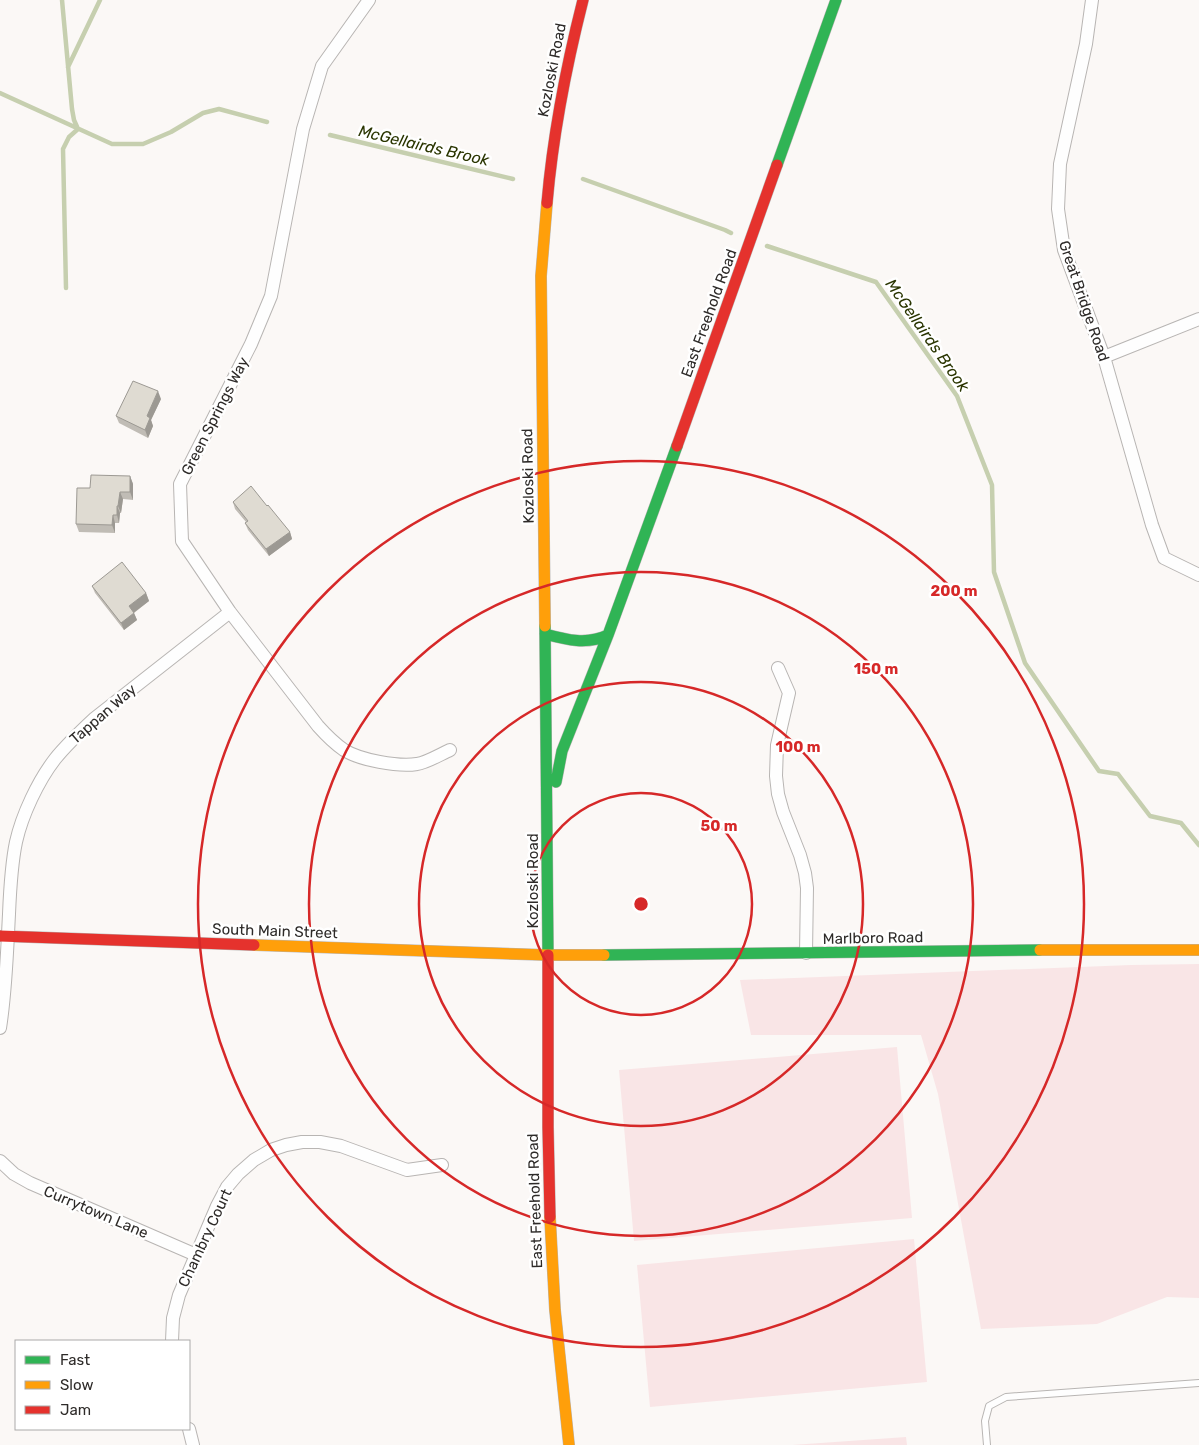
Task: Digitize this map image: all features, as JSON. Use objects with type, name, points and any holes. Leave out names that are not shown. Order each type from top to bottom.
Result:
[{"type":"main road","name":"Kozloski Road","points":[[548,956],[541,276],[554,137],[568,61],[582,0]]},
{"type":"main road","name":"East Freehold Road","points":[[548,823],[554,801],[562,750],[608,635],[670,468],[836,0]]},
{"type":"main road","points":[[545,634],[581,642],[600,640],[608,635]]},
{"type":"main road","name":"South Main Street","points":[[4,936],[548,956]]},
{"type":"main road","name":"Marlboro Road","points":[[548,956],[1036,950],[1199,950]]},
{"type":"main road","name":"East Freehold Road","points":[[548,956],[550,1231],[558,1341],[569,1445]]},
{"type":"street","name":"Green Springs Way","points":[[369,0],[322,66],[303,130],[271,296],[251,344],[180,484],[182,541],[230,612],[318,726],[346,751],[365,759],[387,763],[418,764],[450,750]]},
{"type":"street","name":"Great Bridge Road","points":[[1092,0],[1086,44],[1060,164],[1058,209],[1064,250],[1104,357],[1152,525],[1164,558],[1199,575]]},
{"type":"street","points":[[1104,357],[1199,319]]},
{"type":"street","name":"Tappan Way","points":[[4,936],[16,841],[26,812],[54,760],[95,718],[230,612]]},
{"type":"street","points":[[778,668],[788,693],[777,745],[776,776],[783,812],[805,873],[807,888],[806,953]]},
{"type":"street","points":[[0,1028],[5,999],[4,936]]},
{"type":"street","name":"Chambry Court","points":[[172,1340],[173,1318],[179,1295],[217,1206],[226,1187],[248,1164],[270,1150],[302,1142],[320,1142],[341,1146],[407,1170],[442,1165]]},
{"type":"street","name":"Currytown Lane","points":[[0,1161],[14,1174],[30,1184],[196,1255]]},
{"type":"street","points":[[189,1430],[193,1445]]},
{"type":"lane","points":[[987,1445],[985,1421],[989,1406],[1006,1397],[1199,1383]]},
{"type":"shaded area","points":[[1199,964],[1199,1298],[1167,1297],[1097,1324],[981,1329],[938,1094],[921,1035],[751,1035],[740,980],[1131,965]]},
{"type":"shaded area","points":[[897,1047],[912,1218],[634,1241],[619,1070]]},
{"type":"shaded area","points":[[914,1239],[927,1382],[650,1407],[637,1265]]},
{"type":"shaded area","points":[[906,1437],[907,1445],[792,1445]]},
{"type":"building","points":[[133,381],[158,391],[147,416],[150,418],[145,430],[116,416]]},
{"type":"building","points":[[91,475],[130,476],[130,492],[120,492],[117,515],[113,515],[112,525],[76,524],[77,488],[90,488]]},
{"type":"building","points":[[251,486],[290,532],[266,549],[245,523],[248,521],[233,502]]},
{"type":"building","points":[[122,562],[146,593],[129,606],[134,613],[121,623],[92,586]]},
{"type":"waterway","points":[[62,0],[72,109],[78,129],[69,137],[63,149],[66,288]]},
{"type":"waterway","points":[[68,67],[100,0]]},
{"type":"waterway","points":[[0,93],[112,144],[143,144],[171,132],[203,113],[219,109],[267,122]]},
{"type":"waterway","name":"McGellairds Brook","points":[[330,135],[513,179]]},
{"type":"waterway","name":"McGellairds Brook","points":[[583,179],[731,233]]},
{"type":"waterway","name":"McGellairds Brook","points":[[767,246],[876,282],[957,396],[992,485],[994,572],[1025,663],[1099,771],[1118,774],[1150,816],[1181,823],[1199,845]]},
{"type":"traffic: fast","points":[[777,165],[836,0]]},
{"type":"traffic: fast","points":[[608,635],[677,446]]},
{"type":"traffic: fast","points":[[545,626],[548,955]]},
{"type":"traffic: fast","points":[[545,634],[569,640],[585,641],[608,635]]},
{"type":"traffic: fast","points":[[556,782],[562,751],[608,635]]},
{"type":"traffic: fast","points":[[604,955],[1040,950]]},
{"type":"traffic: slow","points":[[545,626],[541,276],[547,203]]},
{"type":"traffic: slow","points":[[254,945],[548,955],[604,955]]},
{"type":"traffic: slow","points":[[1040,950],[1199,950]]},
{"type":"traffic: slow","points":[[550,1217],[555,1310],[569,1445]]},
{"type":"traffic: jam","points":[[547,203],[561,101],[583,0]]},
{"type":"traffic: jam","points":[[677,446],[777,165]]},
{"type":"traffic: jam","points":[[0,936],[254,945]]},
{"type":"traffic: jam","points":[[548,955],[550,1217]]}]
